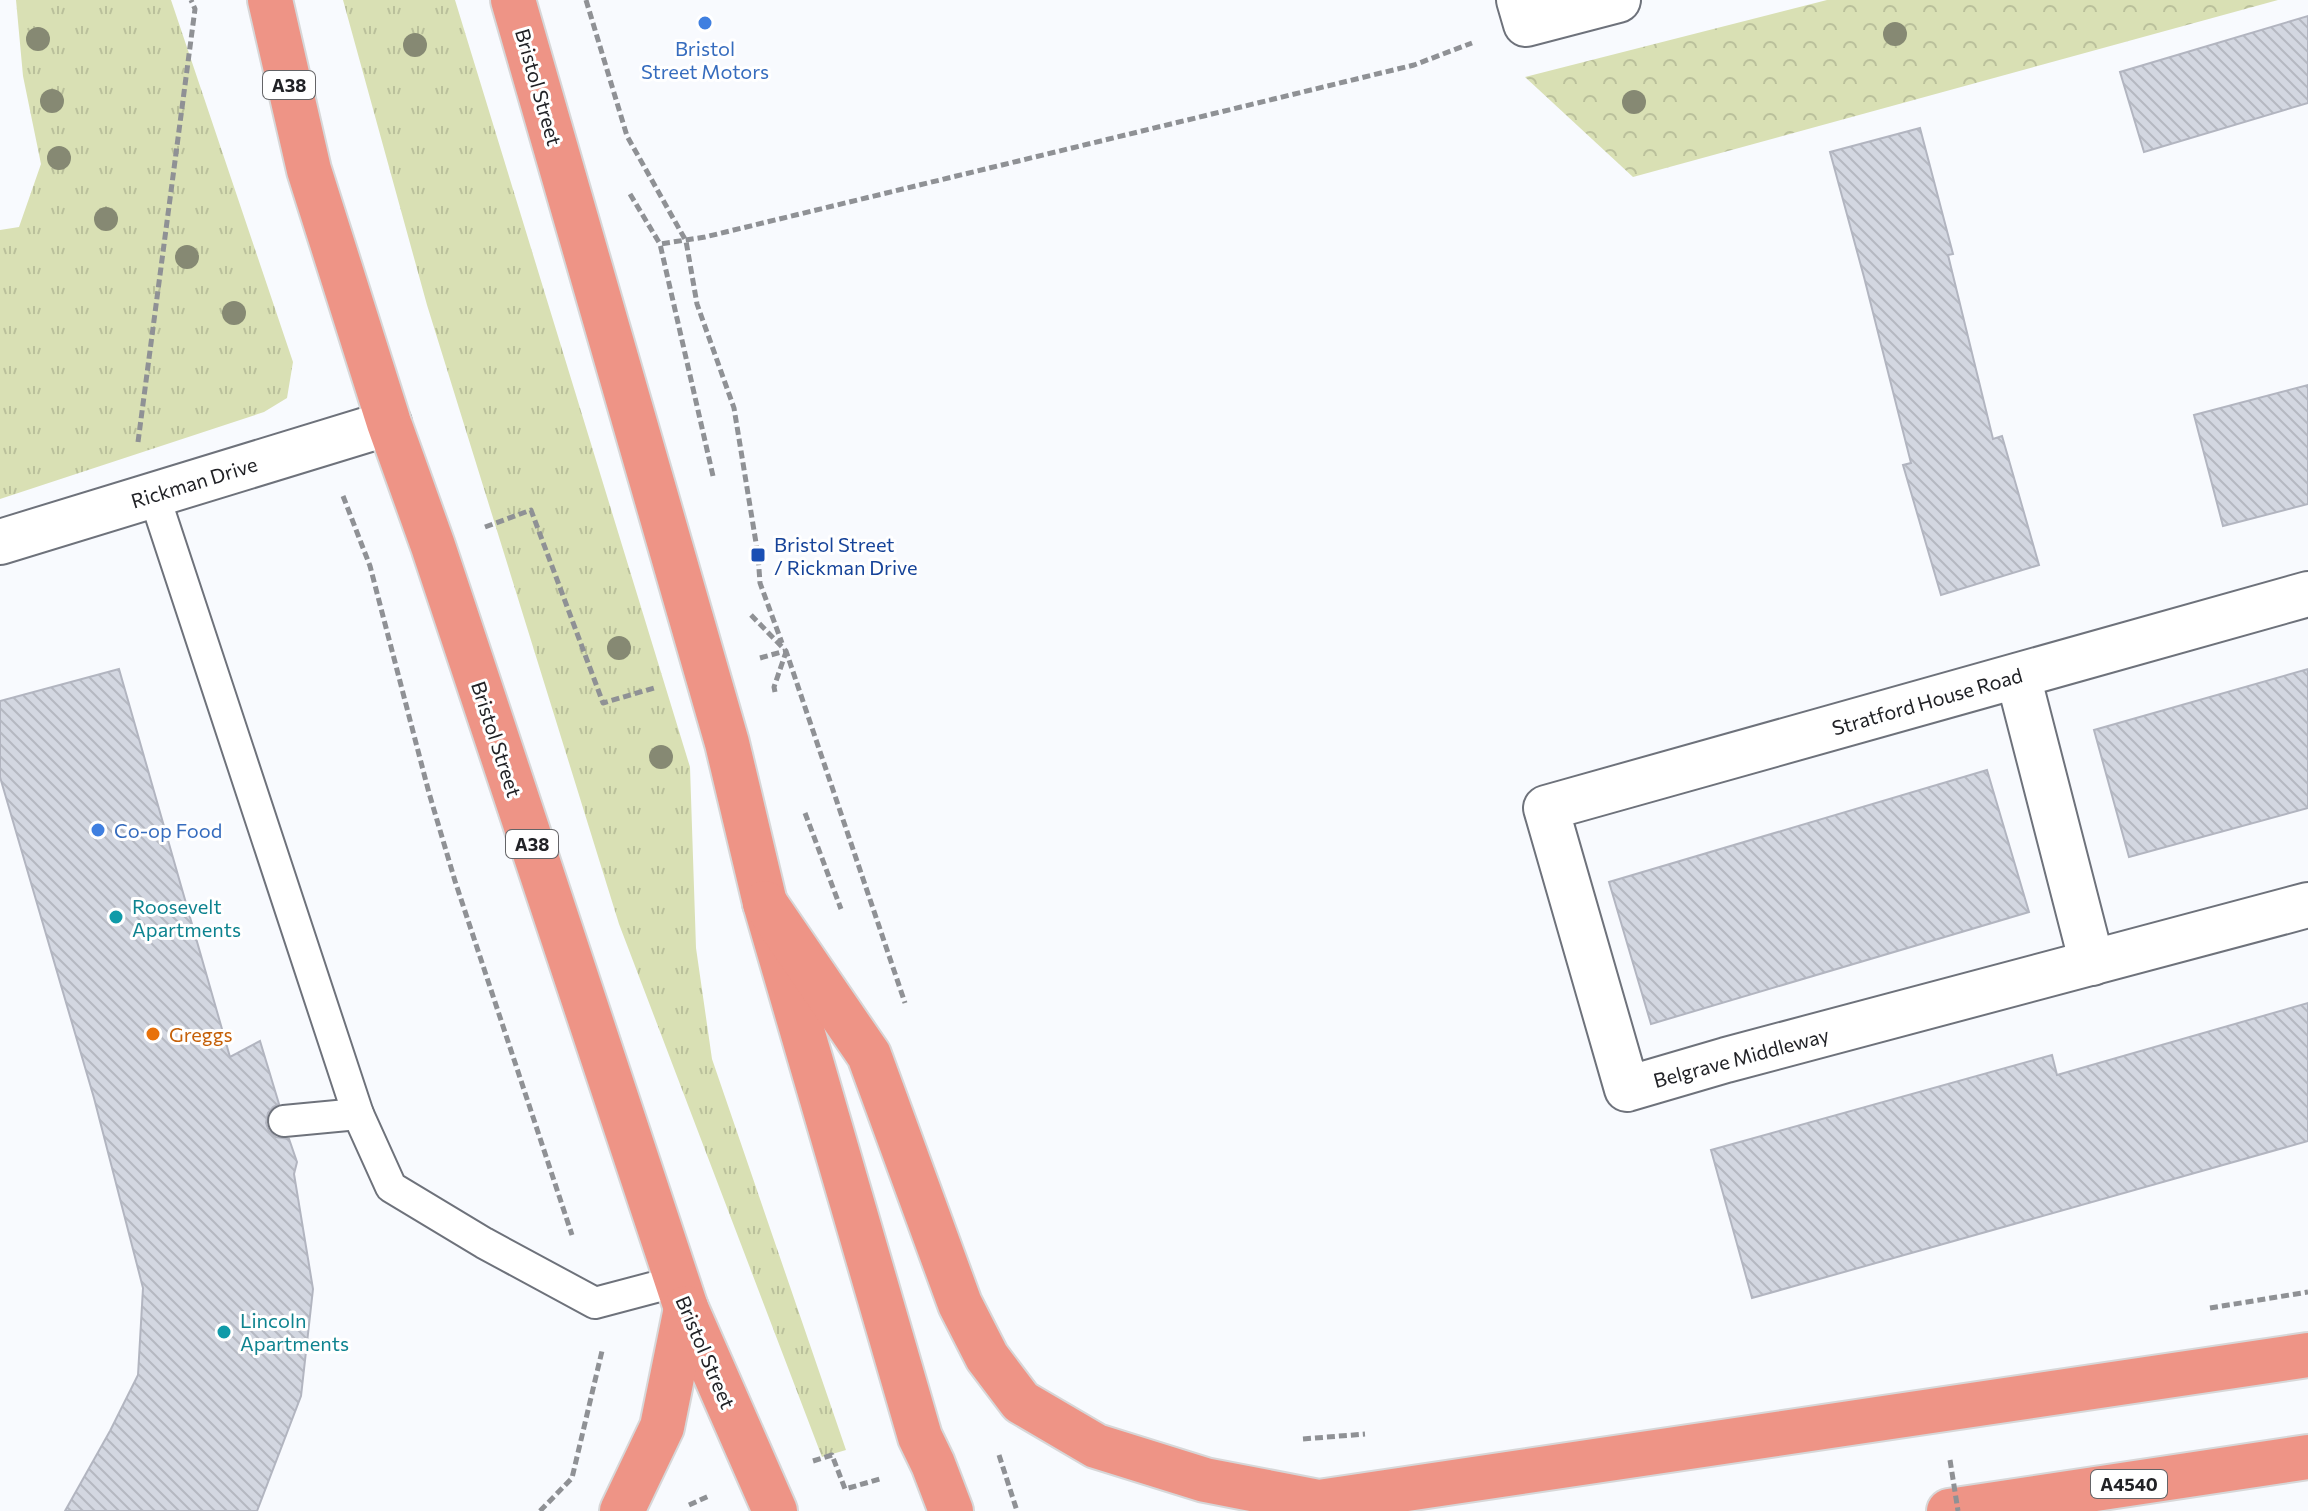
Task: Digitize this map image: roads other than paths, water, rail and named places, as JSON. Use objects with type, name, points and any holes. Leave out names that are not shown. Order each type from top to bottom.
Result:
[{"type":"highway","name":"Bristol Street","points":[[270,0],[309,170],[389,423],[433,546],[682,1295],[775,1511]]},
{"type":"highway","name":"Bristol Street","points":[[513,0],[727,743],[765,903],[920,1437],[951,1511]]},
{"type":"highway","points":[[765,903],[869,1055],[960,1304],[987,1357],[1021,1402],[1096,1446],[1205,1480],[1308,1501]]},
{"type":"highway","points":[[622,1511],[662,1427],[682,1295]]},
{"type":"highway","points":[[1258,1511],[1308,1501],[2308,1355]]},
{"type":"highway","name":"A4540","points":[[1949,1511],[2308,1457]]},
{"type":"street","points":[[1522,12],[1618,0]]},
{"type":"street","name":"Rickman Drive","points":[[0,542],[389,423]]},
{"type":"street","name":"Stratford House Road","points":[[1546,808],[2308,594]]},
{"type":"street","points":[[2018,676],[2092,963]]},
{"type":"street","name":"Belgrave Middleway","points":[[1546,808],[1627,1089],[2308,905]]},
{"type":"lane","points":[[142,498],[358,1114],[391,1187],[484,1243],[595,1303],[682,1295]]},
{"type":"lane","points":[[284,1121],[358,1114]]},
{"type":"place","name":"Bristol Street Motors","points":[[705,23]]},
{"type":"place","name":"Bristol Street / Rickman Drive","points":[[758,555]]},
{"type":"place","name":"Co-op Food","points":[[98,830]]},
{"type":"place","name":"Roosevelt Apartments","points":[[116,917]]},
{"type":"place","name":"Greggs","points":[[153,1034]]},
{"type":"place","name":"Lincoln Apartments","points":[[224,1332]]}]
